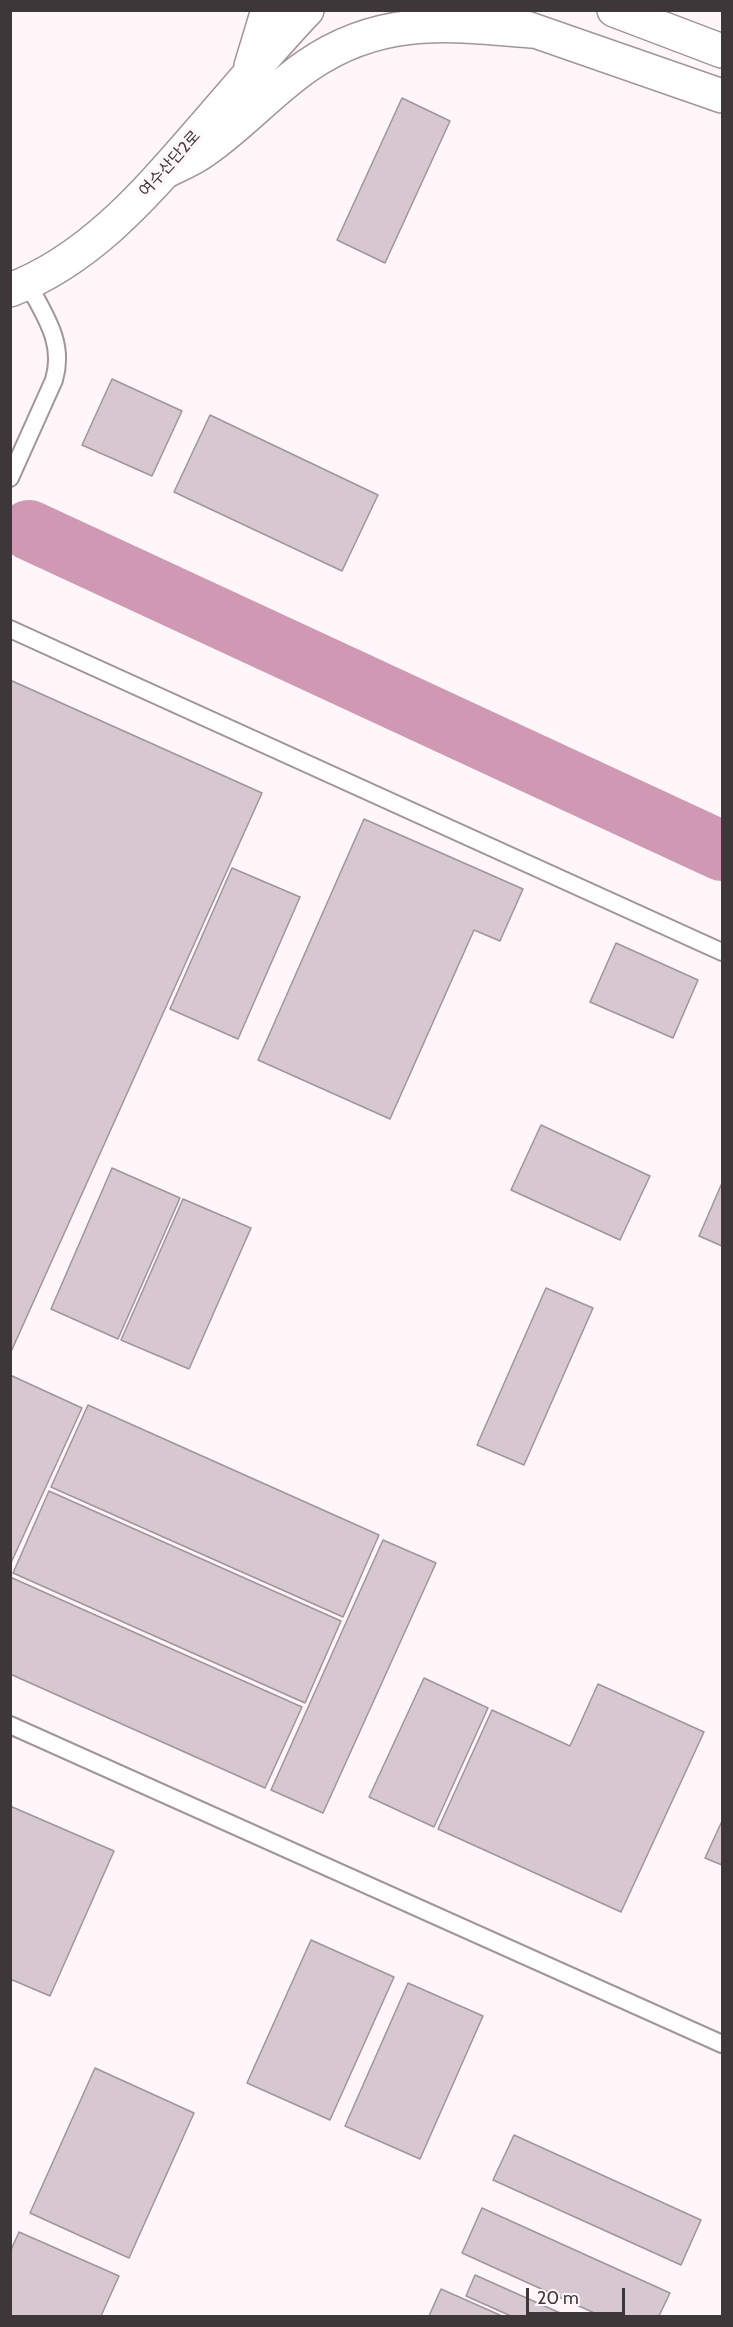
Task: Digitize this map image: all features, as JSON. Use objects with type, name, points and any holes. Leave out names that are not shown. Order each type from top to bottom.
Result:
[{"type":"street","points":[[248,76],[268,10]]},
{"type":"street","name":"여수산단2로","points":[[19,287],[63,264],[117,220],[165,172],[307,10]]},
{"type":"street","points":[[483,10],[531,31],[723,96]]},
{"type":"street","points":[[614,10],[723,51]]},
{"type":"street","points":[[165,172],[203,152],[307,66],[359,38],[381,31],[419,25],[456,25],[531,31]]},
{"type":"lane","points":[[10,478],[54,380],[58,364],[51,327],[19,287]]},
{"type":"lane","points":[[10,629],[723,952]]},
{"type":"lane","points":[[10,1725],[723,2044]]},
{"type":"building","points":[[402,98],[450,121],[385,263],[337,240]]},
{"type":"building","points":[[112,379],[182,411],[152,476],[82,445]]},
{"type":"building","points":[[210,415],[378,495],[342,571],[174,492]]},
{"type":"building","points":[[10,680],[262,793],[10,1354]]},
{"type":"building","points":[[364,819],[523,889],[500,941],[474,930],[390,1119],[258,1060]]},
{"type":"building","points":[[232,868],[300,897],[238,1039],[170,1009]]},
{"type":"building","points":[[616,943],[698,980],[673,1038],[590,1002]]},
{"type":"building","points":[[541,1125],[650,1176],[620,1240],[511,1190]]},
{"type":"building","points":[[112,1168],[180,1198],[118,1339],[51,1309]]},
{"type":"building","points":[[722,1183],[722,1246],[699,1236]]},
{"type":"building","points":[[183,1199],[251,1228],[189,1369],[121,1340]]},
{"type":"building","points":[[546,1288],[593,1308],[524,1465],[477,1445]]},
{"type":"building","points":[[10,1375],[82,1408],[10,1565]]},
{"type":"building","points":[[88,1405],[379,1535],[343,1617],[51,1487]]},
{"type":"building","points":[[49,1491],[341,1621],[305,1703],[13,1573]]},
{"type":"building","points":[[383,1540],[436,1563],[323,1813],[271,1790]]},
{"type":"building","points":[[10,1577],[302,1707],[265,1788],[10,1674]]},
{"type":"building","points":[[424,1678],[488,1708],[434,1827],[369,1797]]},
{"type":"building","points":[[598,1684],[704,1732],[621,1912],[438,1829],[492,1710],[570,1746]]},
{"type":"building","points":[[10,1806],[114,1851],[50,1996],[10,1979]]},
{"type":"building","points":[[722,1821],[722,1865],[705,1858]]},
{"type":"building","points":[[311,1940],[394,1977],[330,2120],[247,2083]]},
{"type":"building","points":[[408,1983],[483,2016],[420,2159],[345,2126]]},
{"type":"building","points":[[95,2068],[194,2113],[129,2258],[30,2213]]},
{"type":"building","points":[[514,2135],[701,2220],[681,2265],[493,2180]]},
{"type":"building","points":[[482,2208],[670,2293],[659,2316],[601,2316],[462,2253]]},
{"type":"building","points":[[19,2232],[119,2276],[101,2316],[10,2316],[10,2252]]},
{"type":"building","points":[[475,2275],[567,2316],[511,2316],[466,2296]]},
{"type":"building","points":[[441,2289],[502,2316],[429,2316]]},
{"type":"waterway","points":[[29,530],[722,851]]}]
